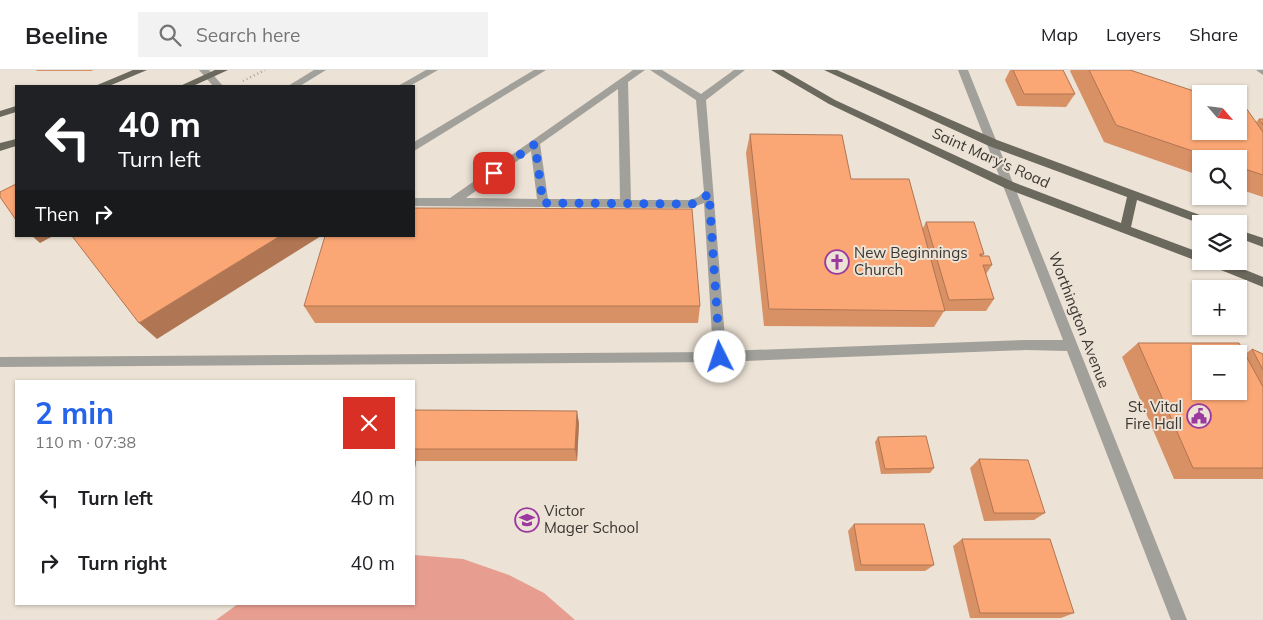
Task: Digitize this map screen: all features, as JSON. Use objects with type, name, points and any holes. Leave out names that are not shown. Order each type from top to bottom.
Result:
[{"type":"main road","points":[[103,85],[142,70]]},
{"type":"main road","points":[[187,85],[207,73],[223,70]]},
{"type":"main road","name":"Saint Mary's Road","points":[[776,70],[832,102],[1009,185],[1192,254]]},
{"type":"main road","name":"Saint Mary's Road","points":[[829,70],[993,142],[1192,216]]},
{"type":"main road","points":[[0,114],[15,110]]},
{"type":"main road","points":[[0,147],[15,142]]},
{"type":"main road","points":[[1125,228],[1133,194]]},
{"type":"main road","points":[[1247,237],[1263,242]]},
{"type":"main road","points":[[1233,270],[1263,282]]},
{"type":"street","points":[[295,85],[321,70]]},
{"type":"street","points":[[405,85],[433,70]]},
{"type":"street","points":[[415,147],[541,70]]},
{"type":"street","points":[[453,202],[640,70]]},
{"type":"street","points":[[655,70],[701,99]]},
{"type":"street","points":[[701,99],[740,70]]},
{"type":"street","name":"Worthington Avenue","points":[[962,70],[979,114],[993,142],[1180,620]]},
{"type":"street","points":[[207,73],[217,85]]},
{"type":"street","points":[[624,82],[626,204]]},
{"type":"street","points":[[701,99],[720,357]]},
{"type":"street","points":[[535,144],[543,203]]},
{"type":"street","points":[[415,202],[692,204],[702,200],[709,193]]},
{"type":"street","points":[[0,362],[720,357],[1026,345],[1072,346]]},
{"type":"path","points":[[241,82],[265,70]]},
{"type":"shaded area","points":[[415,555],[463,559],[509,575],[544,593],[575,620],[216,620],[237,605],[415,605]]},
{"type":"building","points":[[1013,70],[1063,70],[1075,94],[1024,94]]},
{"type":"building","points":[[1089,70],[1130,70],[1192,90],[1192,140],[1248,140],[1248,111],[1263,132],[1263,175],[1247,170],[1247,150],[1192,151],[1116,125]]},
{"type":"building","name":"New Beginnings Church","points":[[750,134],[842,135],[851,179],[909,179],[945,311],[769,309]]},
{"type":"building","points":[[15,184],[15,219],[0,197],[0,192]]},
{"type":"building","points":[[415,208],[692,209],[700,306],[304,306],[325,237],[415,237]]},
{"type":"building","points":[[926,222],[974,222],[984,254],[980,254],[980,256],[989,256],[992,265],[983,265],[994,299],[949,300]]},
{"type":"building","points":[[73,237],[278,237],[139,323]]},
{"type":"building","name":"St. Vital Fire Hall","points":[[1138,343],[1239,343],[1240,345],[1192,345],[1192,400],[1247,400],[1247,358],[1263,387],[1263,468],[1193,468]]},
{"type":"building","points":[[1252,349],[1263,354],[1263,370]]},
{"type":"building","points":[[415,410],[577,411],[575,449],[415,449]]},
{"type":"building","points":[[926,436],[934,468],[885,469],[878,437]]},
{"type":"building","points":[[979,459],[1028,460],[1045,513],[994,513]]},
{"type":"building","points":[[854,524],[924,524],[934,565],[861,565]]},
{"type":"building","points":[[962,539],[1050,539],[1074,613],[980,613]]},
{"type":"place","name":"New Beginnings Church","points":[[837,262]]},
{"type":"place","name":"St. Vital Fire Hall","points":[[1199,416]]},
{"type":"place","name":"Victor Mager School","points":[[527,520]]},
{"type":"route","points":[[494,173],[535,144],[543,203],[692,204],[702,200],[709,193],[720,357]]}]
